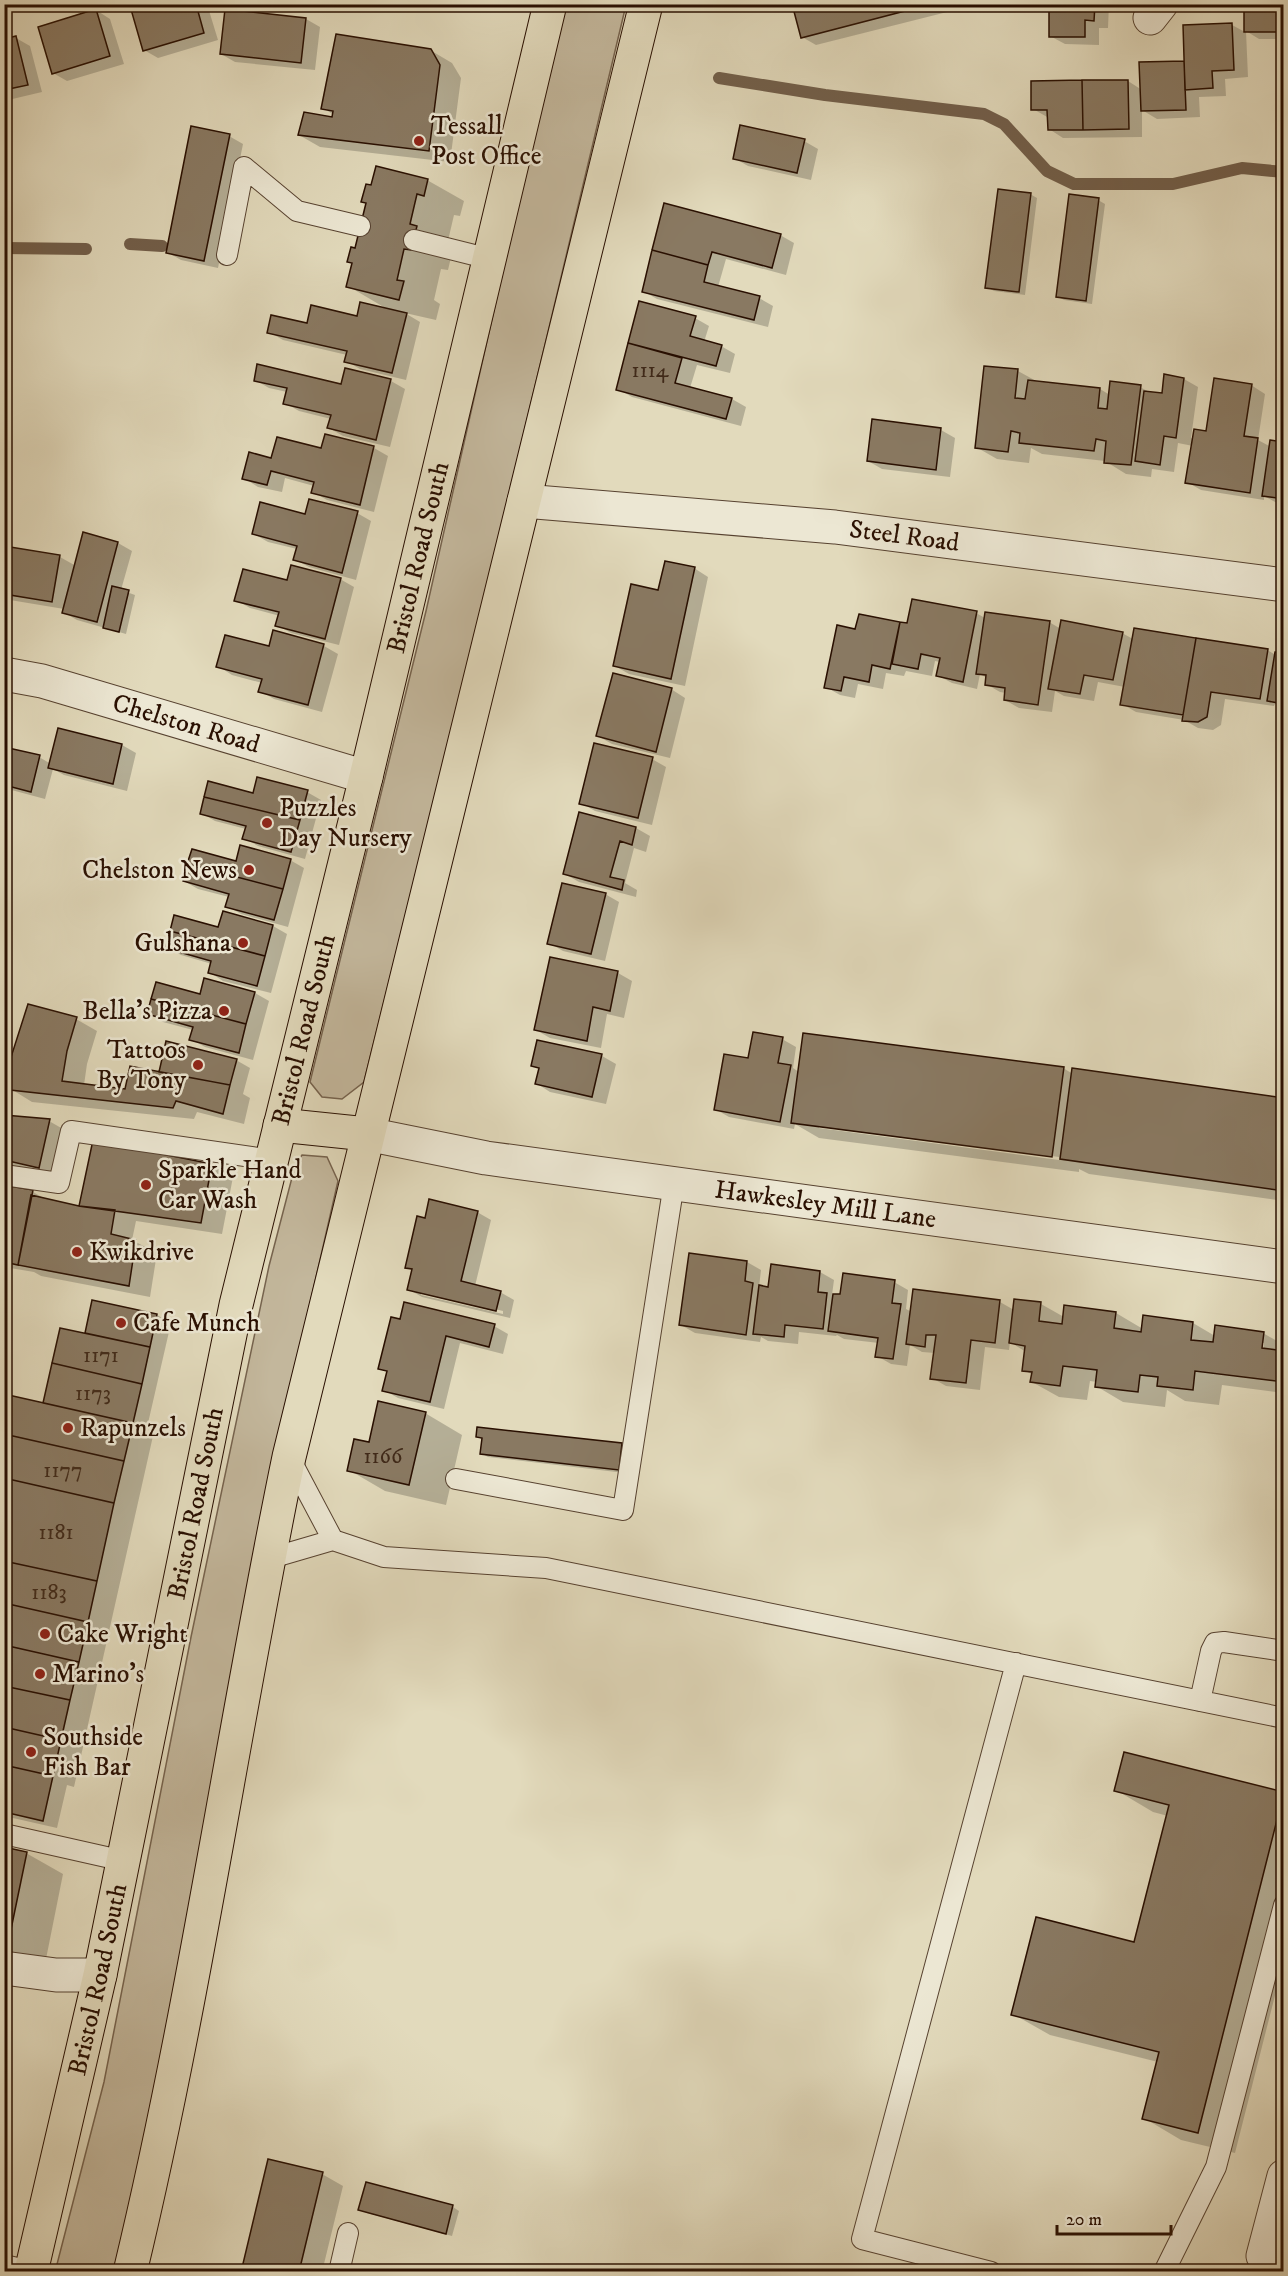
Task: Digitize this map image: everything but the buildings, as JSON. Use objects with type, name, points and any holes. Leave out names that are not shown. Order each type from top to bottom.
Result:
[{"type":"highway","name":"Bristol Road South","points":[[22,2269],[100,1976],[236,1305],[366,777],[550,4]]},
{"type":"highway","points":[[130,2271],[152,2181],[194,1974],[268,1559],[289,1457],[646,4]]},
{"type":"highway","points":[[280,1125],[367,1134]]},
{"type":"street","name":"Steel Road","points":[[524,501],[835,527],[1284,585]]},
{"type":"street","name":"Chelston Road","points":[[4,674],[42,681],[366,777]]},
{"type":"street","name":"Hawkesley Mill Lane","points":[[367,1134],[486,1158],[1284,1267]]},
{"type":"street","points":[[4,1968],[56,1975],[100,1976]]},
{"type":"street","points":[[1263,2256],[1281,2197]]},
{"type":"lane","points":[[227,255],[244,167],[297,211],[360,226]]},
{"type":"lane","points":[[414,240],[490,259]]},
{"type":"lane","points":[[4,1175],[59,1183],[71,1131],[272,1160]]},
{"type":"lane","points":[[456,1479],[623,1510],[674,1183]]},
{"type":"lane","points":[[289,1457],[333,1540]]},
{"type":"lane","points":[[268,1559],[333,1540],[384,1557],[546,1568],[1284,1718]]},
{"type":"lane","points":[[1200,1701],[1215,1643],[1224,1642],[1284,1652]]},
{"type":"lane","points":[[991,2271],[862,2239],[1016,1664]]},
{"type":"lane","points":[[4,1834],[124,1861]]},
{"type":"lane","points":[[1164,2271],[1216,2167],[1284,1905]]},
{"type":"lane","points":[[339,2271],[348,2233]]},
{"type":"shaded area","points":[[563,5],[626,5],[479,621],[364,1082],[342,1099],[322,1097],[310,1082],[426,611]]},
{"type":"shaded area","points":[[302,1155],[327,1157],[338,1181],[272,1470],[146,2143],[115,2271],[55,2272],[104,2082],[191,1637],[269,1266],[295,1166]]},
{"type":"waterway","points":[[719,78],[825,95],[984,114],[1004,124],[1047,171],[1074,184],[1173,184],[1242,168],[1284,172]]},
{"type":"waterway","points":[[130,244],[162,246]]},
{"type":"waterway","points":[[4,248],[86,249]]},
{"type":"place","name":"Tessall Post Office","points":[[419,141]]},
{"type":"place","name":"Puzzles Day Nursery","points":[[267,823]]},
{"type":"place","name":"Chelston News","points":[[249,870]]},
{"type":"place","name":"Gulshana","points":[[243,943]]},
{"type":"place","name":"Bella's Pizza","points":[[224,1011]]},
{"type":"place","name":"Tattoos By Tony","points":[[198,1065]]},
{"type":"place","name":"Sparkle Hand Car Wash","points":[[146,1185]]},
{"type":"place","name":"Kwikdrive","points":[[77,1252]]},
{"type":"place","name":"Cafe Munch","points":[[121,1323]]},
{"type":"place","name":"Rapunzels","points":[[68,1428]]},
{"type":"place","name":"Cake Wright","points":[[45,1634]]},
{"type":"place","name":"Marino's","points":[[40,1674]]},
{"type":"place","name":"Southside Fish Bar","points":[[31,1752]]}]
